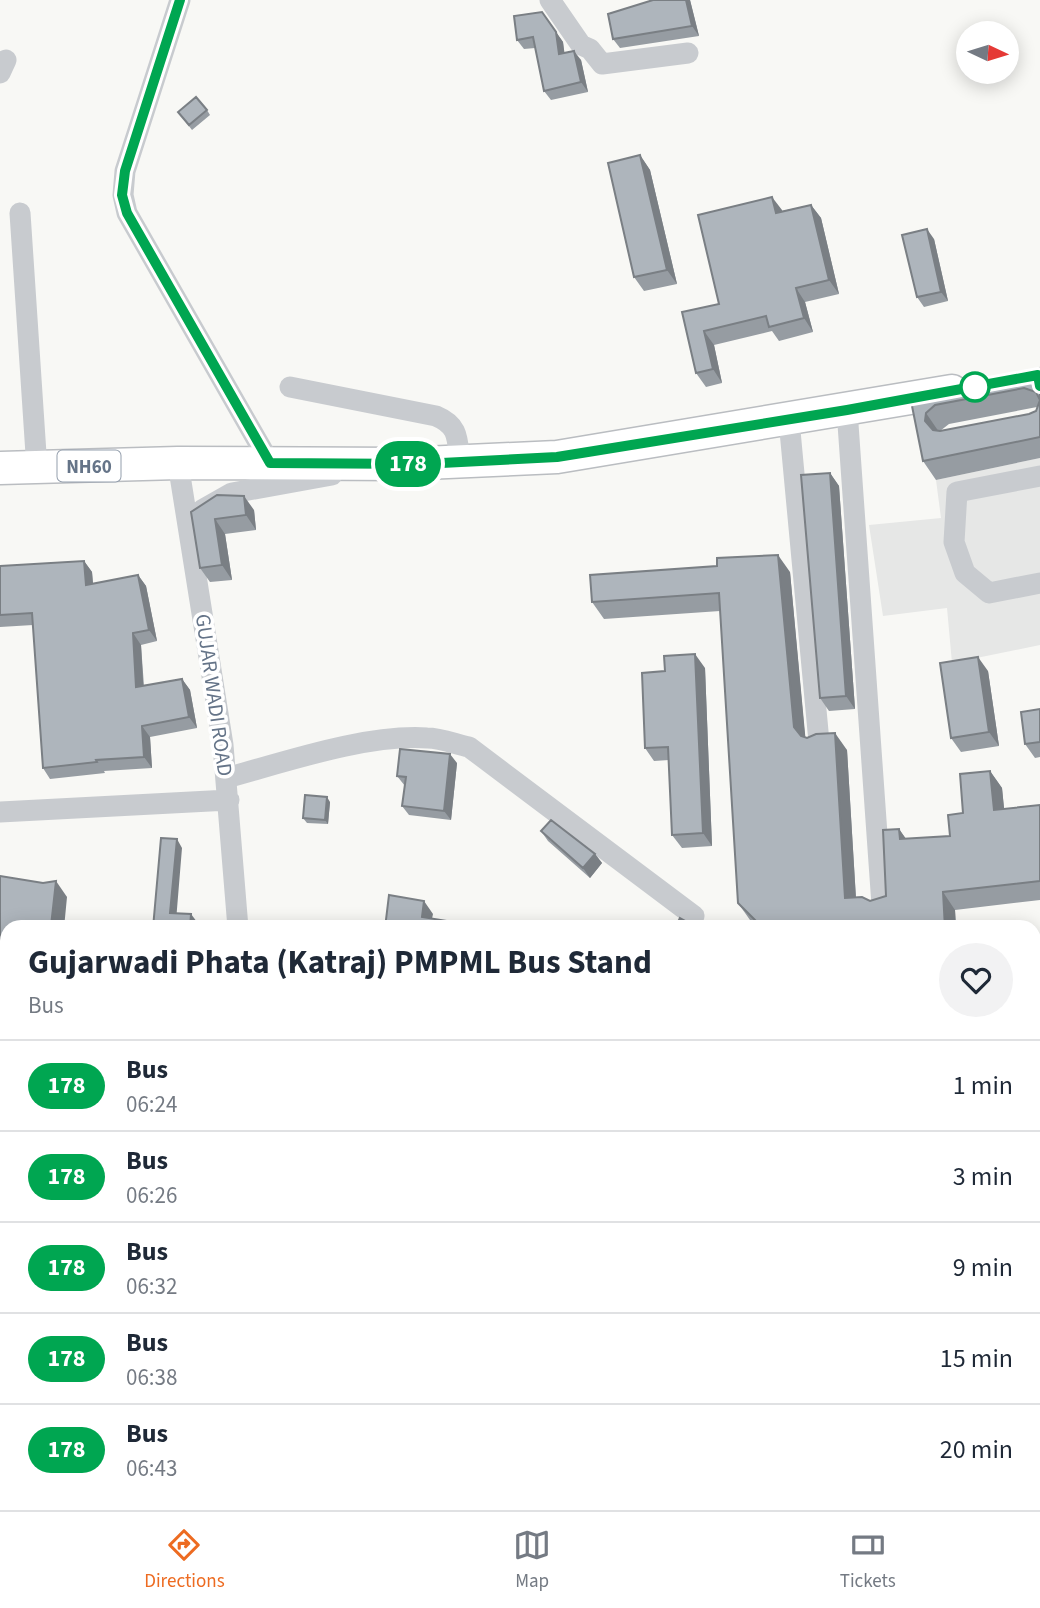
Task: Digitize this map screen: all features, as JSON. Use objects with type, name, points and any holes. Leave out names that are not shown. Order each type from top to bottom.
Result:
[{"type":"highway","name":"NH60","points":[[0,468],[178,463],[460,463],[557,457],[789,420],[983,385]]},
{"type":"street","points":[[180,0],[125,171],[122,195],[127,213],[270,463]]},
{"type":"street","points":[[550,0],[581,45],[590,49],[602,64],[688,52]]},
{"type":"street","points":[[20,214],[37,468]]},
{"type":"street","points":[[290,387],[436,416],[450,422],[455,431],[460,463]]},
{"type":"street","points":[[847,410],[882,905]]},
{"type":"street","points":[[789,420],[819,741]]},
{"type":"street","name":"GUJAR WADI ROAD","points":[[178,463],[223,745],[237,920]]},
{"type":"street","points":[[187,520],[212,502],[232,494],[280,483],[403,464]]},
{"type":"street","points":[[1040,476],[957,492],[954,542],[965,573],[989,593],[1040,583]]},
{"type":"street","points":[[226,778],[305,756],[382,740],[428,738],[469,747],[694,916]]},
{"type":"street","points":[[0,812],[229,800]]},
{"type":"shaded area","points":[[1040,458],[1040,645],[952,663],[947,608],[883,616],[869,525],[941,518],[936,480]]},
{"type":"building","points":[[653,0],[686,0],[692,26],[613,39],[608,14]]},
{"type":"building","points":[[542,12],[556,32],[559,54],[574,51],[581,82],[544,91],[533,37],[517,40],[514,16]]},
{"type":"building","points":[[196,97],[207,110],[189,125],[178,112]]},
{"type":"building","points":[[640,155],[667,270],[634,277],[608,163]]},
{"type":"building","points":[[772,197],[776,213],[811,205],[829,280],[796,288],[804,318],[769,327],[766,316],[704,331],[713,369],[696,373],[682,312],[719,304],[698,215]]},
{"type":"building","points":[[927,229],[941,292],[917,297],[902,235]]},
{"type":"building","points":[[1040,368],[1040,400],[1040,437],[923,461],[910,396],[1030,374]],"holes":[[[1024,388],[1036,392],[1040,400],[1036,411],[940,431],[933,430],[925,421],[926,413],[935,405]]]},
{"type":"building","points":[[830,473],[846,696],[820,698],[801,475]]},
{"type":"building","points":[[217,495],[244,496],[246,515],[215,519],[222,565],[200,568],[191,512]]},
{"type":"building","points":[[778,555],[794,727],[801,736],[807,738],[816,734],[835,733],[845,898],[862,897],[870,901],[886,896],[883,830],[899,829],[900,839],[950,836],[948,815],[963,813],[960,774],[990,771],[994,810],[1040,805],[1040,881],[943,892],[945,920],[755,920],[738,903],[719,593],[592,602],[590,575],[717,566],[717,558]]},
{"type":"building","points":[[84,561],[86,585],[138,575],[149,630],[133,633],[136,687],[182,679],[189,717],[142,726],[144,757],[96,760],[97,762],[43,768],[32,613],[0,615],[0,566]]},
{"type":"building","points":[[695,654],[703,833],[672,835],[668,747],[645,748],[642,673],[665,671],[664,656]]},
{"type":"building","points":[[978,657],[989,732],[951,738],[940,663]]},
{"type":"building","points":[[1040,709],[1040,742],[1025,744],[1021,712]]},
{"type":"building","points":[[400,749],[450,754],[444,811],[402,806],[406,777],[397,776]]},
{"type":"building","points":[[305,795],[327,797],[325,820],[303,818]]},
{"type":"building","points":[[551,820],[595,854],[583,868],[541,831]]},
{"type":"building","points":[[161,838],[177,839],[170,913],[191,914],[191,920],[154,920]]},
{"type":"building","points":[[0,876],[43,883],[56,881],[52,920],[0,920]]},
{"type":"building","points":[[389,895],[424,901],[422,917],[441,920],[386,920]]},
{"type":"bus line","name":"178","points":[[180,0],[125,171],[122,195],[127,213],[270,463],[422,464],[557,457],[847,410],[1038,375],[1040,386]]}]
